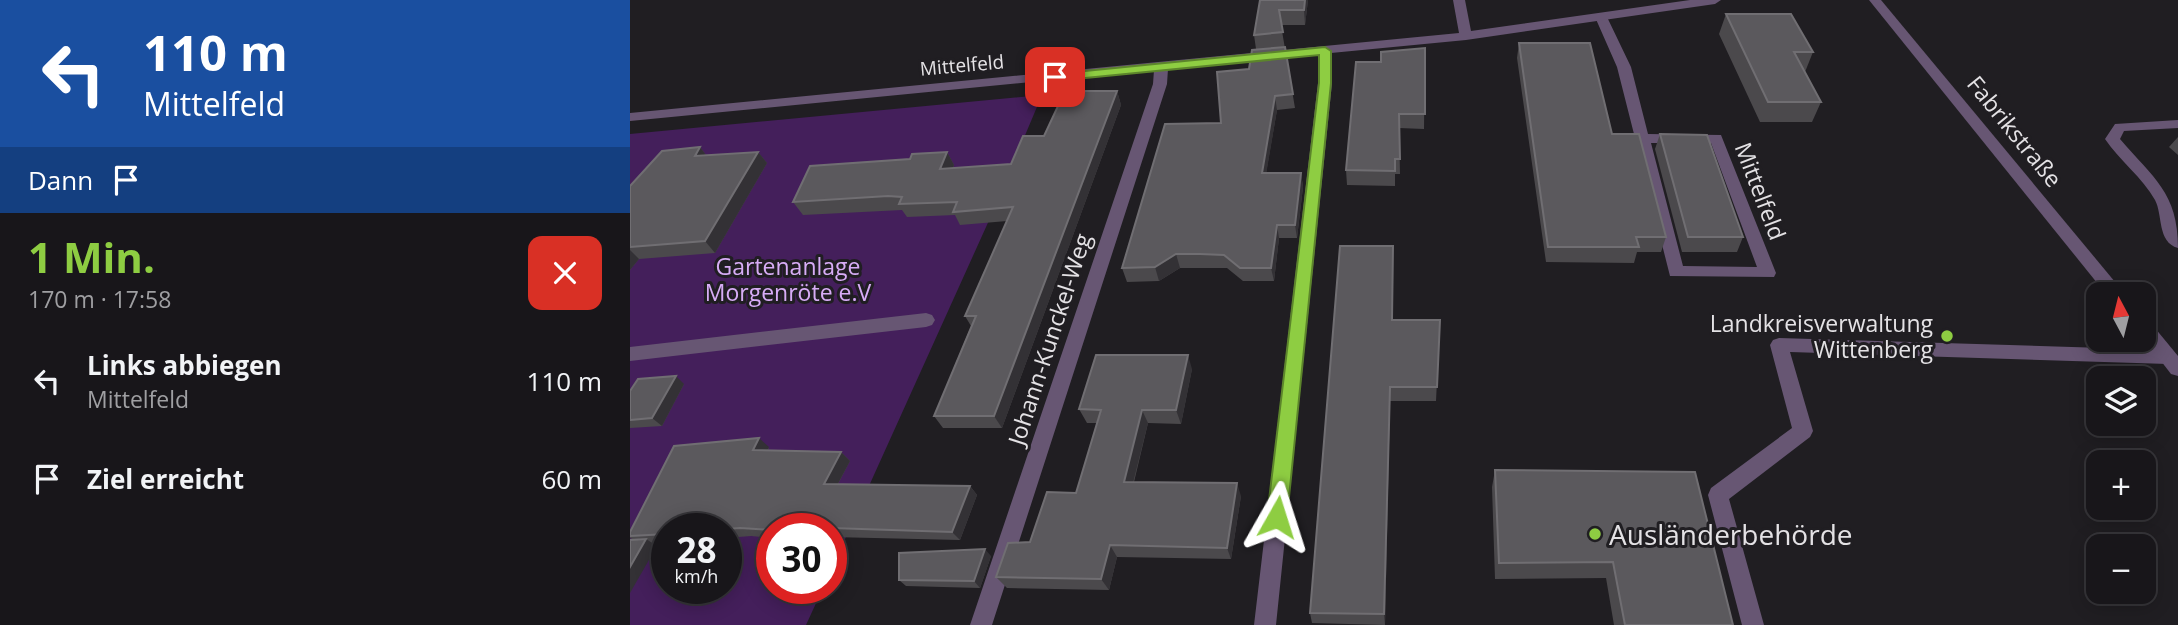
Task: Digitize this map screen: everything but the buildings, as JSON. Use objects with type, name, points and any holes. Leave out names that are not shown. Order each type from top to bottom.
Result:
[{"type":"street","points":[[1459,0],[1466,36]]},
{"type":"street","name":"Mittelfeld","points":[[630,117],[1466,36],[1714,0]]},
{"type":"street","name":"Fabrikstraße","points":[[1875,0],[2106,282]]},
{"type":"street","name":"Mittelfeld","points":[[1601,17],[1609,29],[1624,67],[1642,139],[1676,272],[1768,272],[1716,138],[1642,139]]},
{"type":"street","points":[[1265,625],[1323,97],[1325,51]]},
{"type":"street","name":"Johann-Kunckel-Weg","points":[[981,625],[1154,99],[1161,67]]},
{"type":"street","points":[[2178,124],[2120,127],[2112,139],[2163,199],[2172,235],[2178,242]]},
{"type":"street","points":[[630,354],[926,320]]},
{"type":"street","points":[[2156,342],[2173,363]]},
{"type":"street","points":[[1752,625],[1718,495],[1803,431],[1779,345],[2173,363]]},
{"type":"green space","name":"Gartenanlage Morgenröte e.V","points":[[1042,95],[991,216],[847,535],[847,513],[756,513],[756,604],[816,604],[806,625],[630,625],[630,134]]},
{"type":"place","name":"Landkreisverwaltung Wittenberg","points":[[1947,336]]},
{"type":"place","name":"Ausländerbehörde","points":[[1595,534]]},
{"type":"route","points":[[1055,77],[1325,51],[1325,83],[1277,517]]}]
